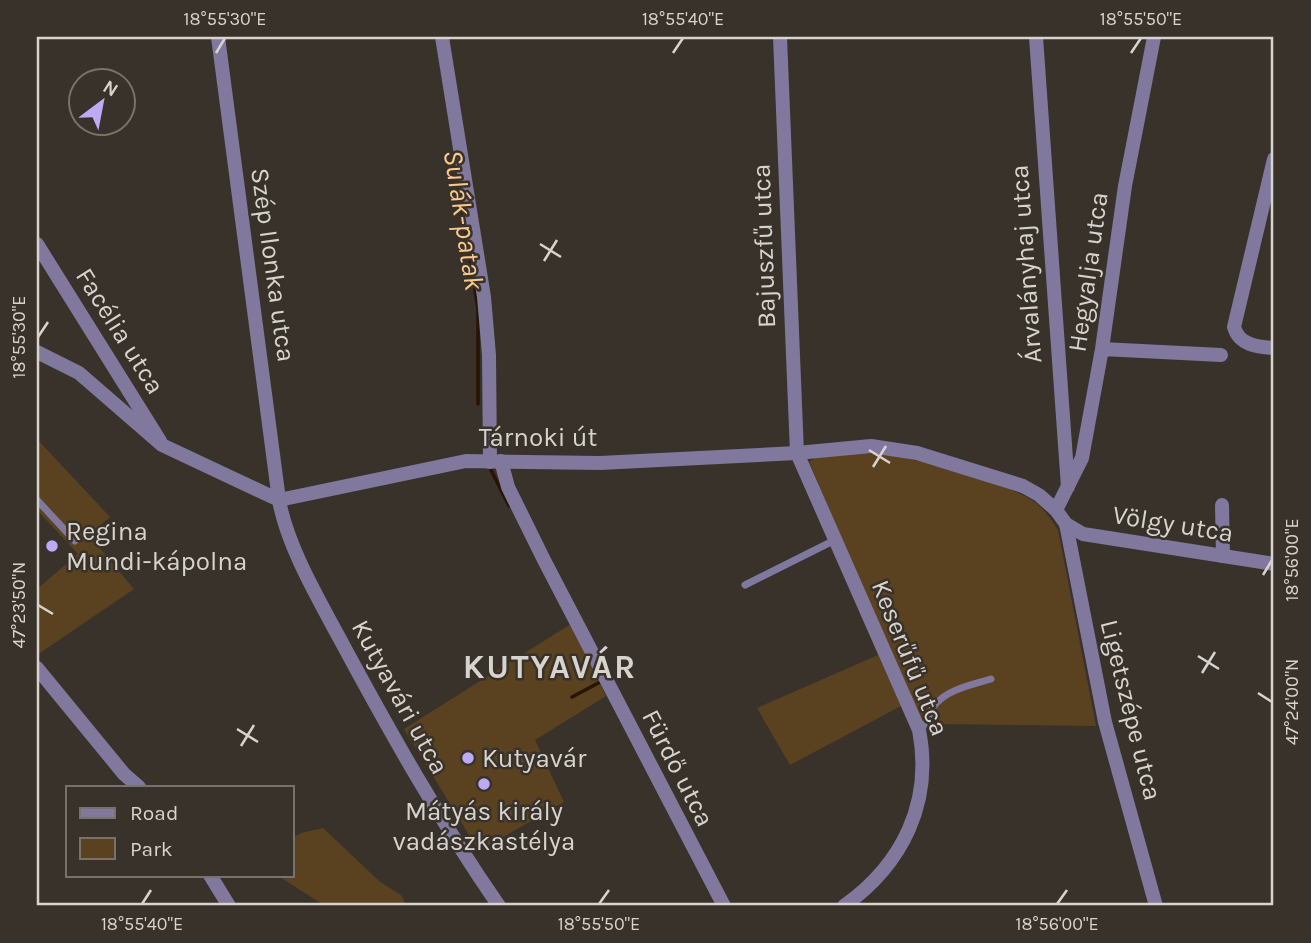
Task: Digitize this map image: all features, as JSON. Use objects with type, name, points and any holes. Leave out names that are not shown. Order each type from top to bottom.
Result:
[{"type":"street","name":"Szép Ilonka utca","points":[[218,37],[279,500]]},
{"type":"street","name":"Fürdő utca","points":[[442,37],[484,298],[496,461],[680,826],[724,906]]},
{"type":"street","name":"Bajuszfű utca","points":[[780,37],[797,453]]},
{"type":"street","name":"Árvalányhaj utca","points":[[1036,37],[1068,487]]},
{"type":"street","name":"Hegyalja utca","points":[[1056,510],[1082,458],[1102,349],[1125,186],[1154,37]]},
{"type":"street","points":[[1274,159],[1234,327],[1238,338],[1249,344],[1274,348]]},
{"type":"street","name":"Facélia utca","points":[[37,244],[162,445]]},
{"type":"street","points":[[1102,349],[1221,355]]},
{"type":"street","points":[[37,352],[79,373],[162,445],[279,500]]},
{"type":"street","name":"Tárnoki út","points":[[279,500],[450,463],[600,463],[797,453],[871,446],[917,453],[1023,486],[1056,510],[1066,524]]},
{"type":"street","name":"Keserűfű utca","points":[[797,453],[919,730],[924,771],[917,814],[909,832],[879,877],[844,906]]},
{"type":"street","name":"Kutyavári utca","points":[[279,500],[316,593],[382,717],[447,831],[499,906]]},
{"type":"street","points":[[1222,505],[1223,556]]},
{"type":"street","name":"Völgy utca","points":[[1066,524],[1083,534],[1274,564]]},
{"type":"street","name":"Ligetszépe utca","points":[[1066,524],[1105,722],[1156,906]]},
{"type":"street","points":[[37,667],[124,774],[138,786]]},
{"type":"street","points":[[211,876],[229,906]]},
{"type":"lane","points":[[37,500],[75,541]]},
{"type":"lane","points":[[745,585],[836,540]]},
{"type":"lane","points":[[919,730],[924,727],[936,702],[957,689],[991,679]]},
{"type":"green space","points":[[37,439],[110,517],[89,535],[134,589],[37,655],[37,589],[78,554],[37,510]]},
{"type":"green space","points":[[860,453],[900,457],[949,468],[1017,492],[1044,510],[1058,530],[1096,726],[933,724],[920,720],[809,462],[817,457]]},
{"type":"green space","points":[[571,624],[606,696],[535,740],[564,802],[479,851],[404,729]]},
{"type":"green space","points":[[878,655],[901,706],[790,765],[757,708]]},
{"type":"green space","points":[[323,828],[379,881],[402,896],[406,906],[325,906],[279,876],[294,876],[294,837]]},
{"type":"waterway","name":"Sulák-patak","points":[[459,187],[478,309],[478,404]]},
{"type":"waterway","points":[[491,470],[509,506]]},
{"type":"waterway","points":[[572,697],[602,681]]},
{"type":"place","name":"Regina Mundi-kápolna","points":[[52,546]]},
{"type":"place","name":"Kutyavár","points":[[468,758]]},
{"type":"place","name":"Mátyás király vadászkastélya","points":[[484,784]]},
{"type":"district","name":"KUTYAVÁR","points":[[550,667]]}]
